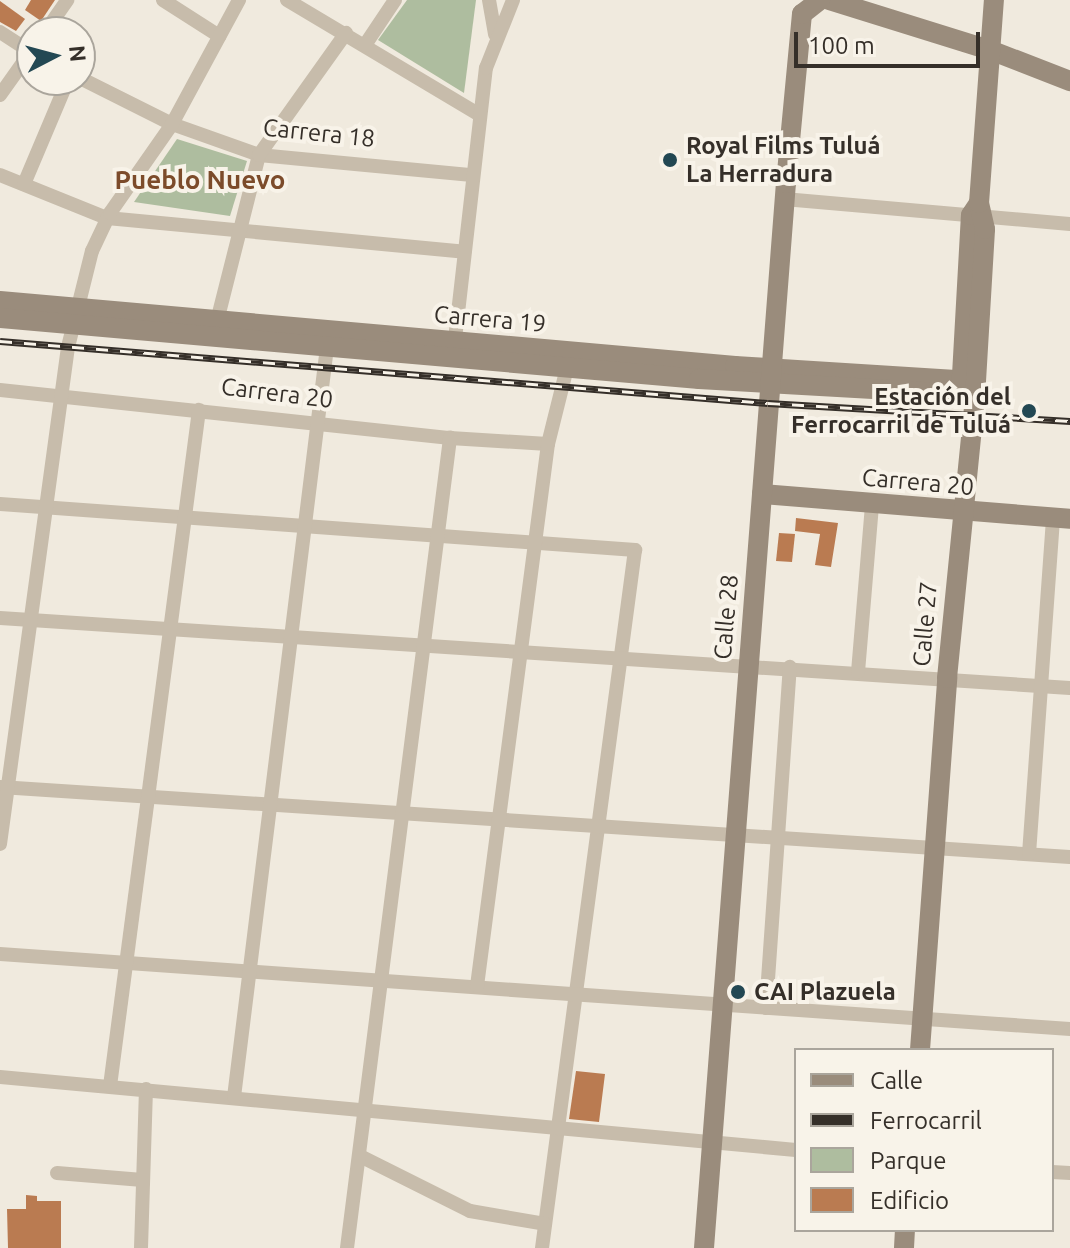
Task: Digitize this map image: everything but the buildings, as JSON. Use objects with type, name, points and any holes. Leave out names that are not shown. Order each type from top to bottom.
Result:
[{"type":"main road","name":"Calle 28","points":[[704,1248],[784,199],[802,7],[820,0]]},
{"type":"main road","points":[[829,0],[990,50],[1070,81]]},
{"type":"main road","name":"Calle 27","points":[[920,1048],[994,0]]},
{"type":"main road","name":"Carrera 19","points":[[0,301],[74,317],[770,376]]},
{"type":"main road","name":"Carrera 19","points":[[0,318],[217,321],[328,340]]},
{"type":"main road","name":"Carrera 19","points":[[454,350],[567,368],[968,388]]},
{"type":"main road","name":"Carrera 20","points":[[762,494],[956,512],[1061,518]]},
{"type":"street","points":[[163,0],[219,36]]},
{"type":"street","points":[[365,45],[395,0]]},
{"type":"street","points":[[489,0],[495,34]]},
{"type":"street","points":[[454,350],[478,114],[495,34],[513,0]]},
{"type":"street","points":[[0,844],[4,787],[74,317],[107,218],[172,124],[234,2]]},
{"type":"street","points":[[295,2],[478,114]]},
{"type":"street","points":[[217,321],[236,231],[259,155],[346,33]]},
{"type":"street","points":[[0,95],[16,74]]},
{"type":"street","name":"Carrera 18","points":[[96,86],[172,124],[259,155],[472,175]]},
{"type":"street","points":[[24,184],[61,96]]},
{"type":"street","points":[[0,175],[107,218],[464,252]]},
{"type":"street","points":[[784,199],[977,211],[1070,224]]},
{"type":"street","points":[[234,1097],[246,969],[328,340]]},
{"type":"street","points":[[477,986],[548,444],[567,368]]},
{"type":"street","name":"Carrera 20","points":[[0,390],[317,425],[548,444]]},
{"type":"street","points":[[110,1086],[199,410]]},
{"type":"street","points":[[347,1248],[405,811],[450,438]]},
{"type":"street","points":[[0,504],[635,550],[542,1248]]},
{"type":"street","points":[[858,672],[872,504]]},
{"type":"street","points":[[1029,854],[1041,686],[1061,518]]},
{"type":"street","points":[[0,618],[169,631],[748,663],[1070,688]]},
{"type":"street","points":[[766,1008],[790,667]]},
{"type":"street","points":[[4,787],[498,817],[735,836],[1070,857]]},
{"type":"street","points":[[0,954],[1070,1029]]},
{"type":"street","points":[[0,1077],[234,1097],[556,1132],[794,1150]]},
{"type":"street","points":[[141,1248],[146,1089]]},
{"type":"street","points":[[360,1156],[470,1211],[545,1224]]},
{"type":"street","points":[[57,1173],[143,1180]]},
{"type":"green space","points":[[407,0],[476,0],[464,93],[378,40]]},
{"type":"green space","points":[[177,139],[247,161],[230,216],[134,202]]},
{"type":"railway","points":[[0,341],[768,403],[1070,421]]},
{"type":"place","name":"Royal Films Tuluá La Herradura","points":[[670,160]]},
{"type":"place","name":"Estación del Ferrocarril de Tuluá","points":[[1029,411]]},
{"type":"place","name":"CAI Plazuela","points":[[738,992]]},
{"type":"district","name":"Pueblo Nuevo","points":[[200,180]]}]
